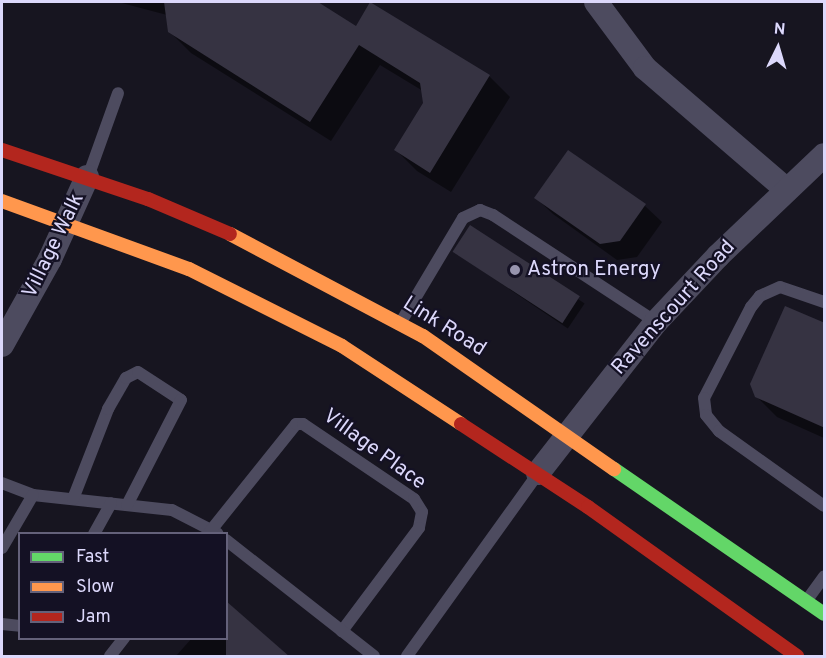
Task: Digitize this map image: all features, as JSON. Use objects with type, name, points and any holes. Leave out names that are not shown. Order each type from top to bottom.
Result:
[{"type":"street","points":[[596,2],[645,68],[787,190]]},
{"type":"street","name":"Link Road","points":[[2,150],[87,177],[245,240],[400,323],[567,434],[825,614]]},
{"type":"street","name":"Ravenscourt Road","points":[[538,473],[656,322],[787,190],[825,155]]},
{"type":"street","name":"Village Walk","points":[[2,345],[67,222],[87,177]]},
{"type":"street","points":[[2,201],[67,222],[189,269],[273,309],[386,372],[538,473],[797,657]]},
{"type":"lane","points":[[87,177],[118,93]]},
{"type":"lane","points":[[400,323],[463,218],[476,210],[493,215],[656,322]]},
{"type":"lane","points":[[825,302],[780,287],[760,296],[751,307],[704,398],[704,407],[719,431],[825,506]]},
{"type":"lane","points":[[73,500],[108,409],[126,378],[135,372],[181,400],[127,505]]},
{"type":"lane","name":"Village Place","points":[[212,532],[296,424],[303,424],[414,499],[422,512],[419,528],[342,631]]},
{"type":"lane","points":[[407,657],[538,473]]},
{"type":"lane","points":[[2,483],[33,495],[172,510],[212,532]]},
{"type":"lane","points":[[2,548],[33,495]]},
{"type":"lane","points":[[95,532],[111,503]]},
{"type":"lane","points":[[228,542],[374,657]]},
{"type":"lane","points":[[807,601],[825,577]]},
{"type":"lane","points":[[2,624],[18,626]]},
{"type":"lane","points":[[110,657],[123,640]]},
{"type":"building","points":[[164,2],[318,2],[356,26],[370,2],[490,75],[430,173],[394,150],[423,103],[420,83],[359,45],[310,122],[168,32]]},
{"type":"building","points":[[568,150],[646,204],[620,241],[600,244],[534,198]]},
{"type":"building","points":[[470,225],[580,296],[562,323],[453,252]]},
{"type":"building","points":[[785,306],[825,323],[825,428],[755,397],[750,384]]},
{"type":"building","points":[[228,603],[290,657],[226,657]]},
{"type":"traffic: fast","points":[[614,469],[824,614]]},
{"type":"traffic: slow","points":[[2,201],[189,269],[342,346],[461,424]]},
{"type":"traffic: slow","points":[[230,234],[423,336],[614,469]]},
{"type":"traffic: jam","points":[[2,150],[148,199],[230,234]]},
{"type":"traffic: jam","points":[[461,424],[588,507],[797,656]]},
{"type":"place","name":"Astron Energy","points":[[515,270]]}]
